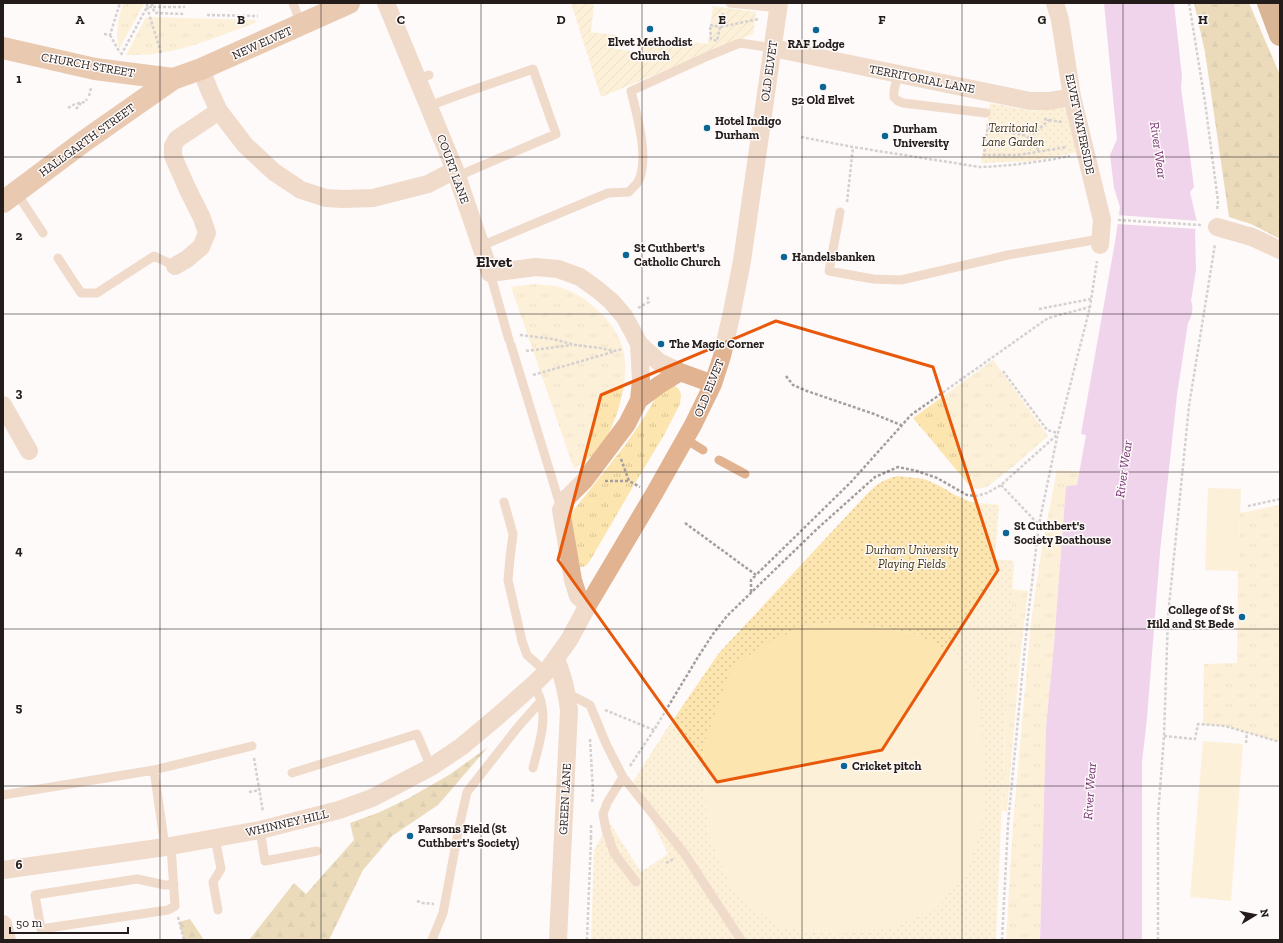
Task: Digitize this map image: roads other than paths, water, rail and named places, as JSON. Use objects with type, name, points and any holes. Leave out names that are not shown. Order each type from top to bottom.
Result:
[{"type":"highway","points":[[1268,3],[1280,35]]},
{"type":"street","name":"NEW ELVET","points":[[173,79],[201,69],[349,3]]},
{"type":"street","name":"COURT LANE","points":[[386,3],[424,77],[429,106],[456,173],[490,273]]},
{"type":"street","name":"ELVET WATERSIDE","points":[[1055,3],[1060,20],[1072,97],[1078,150],[1102,220],[1100,242]]},
{"type":"street","name":"OLD ELVET","points":[[545,672],[569,640],[686,439],[713,384],[725,341],[742,262],[778,9]]},
{"type":"street","name":"CHURCH STREET","points":[[3,48],[95,69],[173,79]]},
{"type":"street","name":"TERRITORIAL LANE","points":[[773,48],[1030,101],[1072,97]]},
{"type":"street","points":[[201,69],[219,111],[245,145],[274,172],[301,190],[326,198],[373,198],[428,184],[456,173]]},
{"type":"street","name":"HALLGARTH STREET","points":[[10,197],[83,142],[173,79]]},
{"type":"street","points":[[175,266],[187,259],[201,247],[207,233],[202,218],[173,156],[172,146],[177,139],[219,111]]},
{"type":"street","points":[[1211,226],[1252,237],[1280,250]]},
{"type":"street","points":[[490,273],[536,267],[558,269],[580,277],[606,297],[624,316],[639,344],[659,362],[680,372],[713,384]]},
{"type":"street","points":[[588,605],[578,596],[573,580],[561,510],[568,497],[584,481],[615,441],[639,400],[641,380],[639,344]]},
{"type":"street","points":[[639,400],[680,372]]},
{"type":"street","points":[[3,405],[29,451]]},
{"type":"street","name":"GREEN LANE","points":[[545,672],[561,671],[567,693],[569,710],[558,940]]},
{"type":"street","name":"WHINNEY HILL","points":[[3,870],[216,838],[263,829],[346,808],[372,798],[431,767],[461,747],[545,672]]},
{"type":"street","points":[[3,924],[7,940]]},
{"type":"lane","points":[[293,3],[301,25]]},
{"type":"lane","points":[[730,3],[778,9]]},
{"type":"lane","points":[[480,246],[608,193],[630,192],[638,182],[642,167],[642,139],[631,92],[708,56],[740,43],[773,48]]},
{"type":"lane","points":[[429,106],[533,70],[556,134],[456,173]]},
{"type":"lane","points":[[898,74],[894,91],[894,97],[898,101],[987,117]]},
{"type":"lane","points":[[10,197],[43,233]]},
{"type":"lane","points":[[840,212],[829,271],[873,279],[901,280],[1008,255],[1100,242]]},
{"type":"lane","points":[[58,258],[81,293],[97,293],[154,256],[175,266]]},
{"type":"lane","points":[[490,273],[561,510]]},
{"type":"lane","points":[[686,439],[703,450]]},
{"type":"lane","points":[[719,460],[745,474]]},
{"type":"lane","points":[[504,502],[513,534],[508,580],[522,642],[527,655],[545,672],[541,701],[543,723],[533,768]]},
{"type":"lane","points":[[567,693],[590,705],[607,746],[623,777],[684,853],[741,940]]},
{"type":"lane","points":[[432,940],[443,913],[467,792],[541,701]]},
{"type":"lane","points":[[292,773],[417,734],[431,767]]},
{"type":"lane","points":[[3,795],[154,770],[252,746]]},
{"type":"lane","points":[[154,770],[174,884],[175,906],[168,910],[41,929],[35,895],[137,879],[164,884],[174,884]]},
{"type":"lane","points":[[623,777],[607,803],[603,814],[606,830],[614,852],[636,882]]},
{"type":"lane","points":[[263,829],[265,861],[317,852]]},
{"type":"lane","points":[[216,838],[221,869],[213,882],[218,910]]},
{"type":"water","name":"River Wear","points":[[1104,3],[1174,3],[1182,77],[1181,87],[1194,187],[1190,192],[1197,222],[1195,232],[1196,270],[1191,301],[1192,312],[1188,323],[1177,395],[1160,552],[1147,718],[1142,762],[1142,940],[1040,940],[1046,727],[1066,486],[1077,485],[1086,435],[1081,434],[1120,207],[1114,188],[1110,155],[1117,139]]},
{"type":"place","name":"Elvet Methodist Church","points":[[650,29]]},
{"type":"place","name":"RAF Lodge","points":[[816,30]]},
{"type":"place","name":"52 Old Elvet","points":[[823,87]]},
{"type":"place","name":"Hotel Indigo Durham","points":[[707,128]]},
{"type":"place","name":"Durham University","points":[[885,136]]},
{"type":"place","name":"St Cuthbert's Catholic Church","points":[[626,255]]},
{"type":"place","name":"Handelsbanken","points":[[784,257]]},
{"type":"place","name":"The Magic Corner","points":[[661,344]]},
{"type":"place","name":"St Cuthbert's Society Boathouse","points":[[1006,533]]},
{"type":"place","name":"College of St Hild and St Bede","points":[[1242,617]]},
{"type":"place","name":"Cricket pitch","points":[[844,766]]},
{"type":"place","name":"Parsons Field (St Cuthbert's Society)","points":[[410,836]]},
{"type":"district","name":"Elvet","points":[[494,261]]},
{"type":"park label","name":"Territorial Lane Garden","points":[[1013,135]]},
{"type":"park label","name":"Durham University Playing Fields","points":[[912,557]]}]
